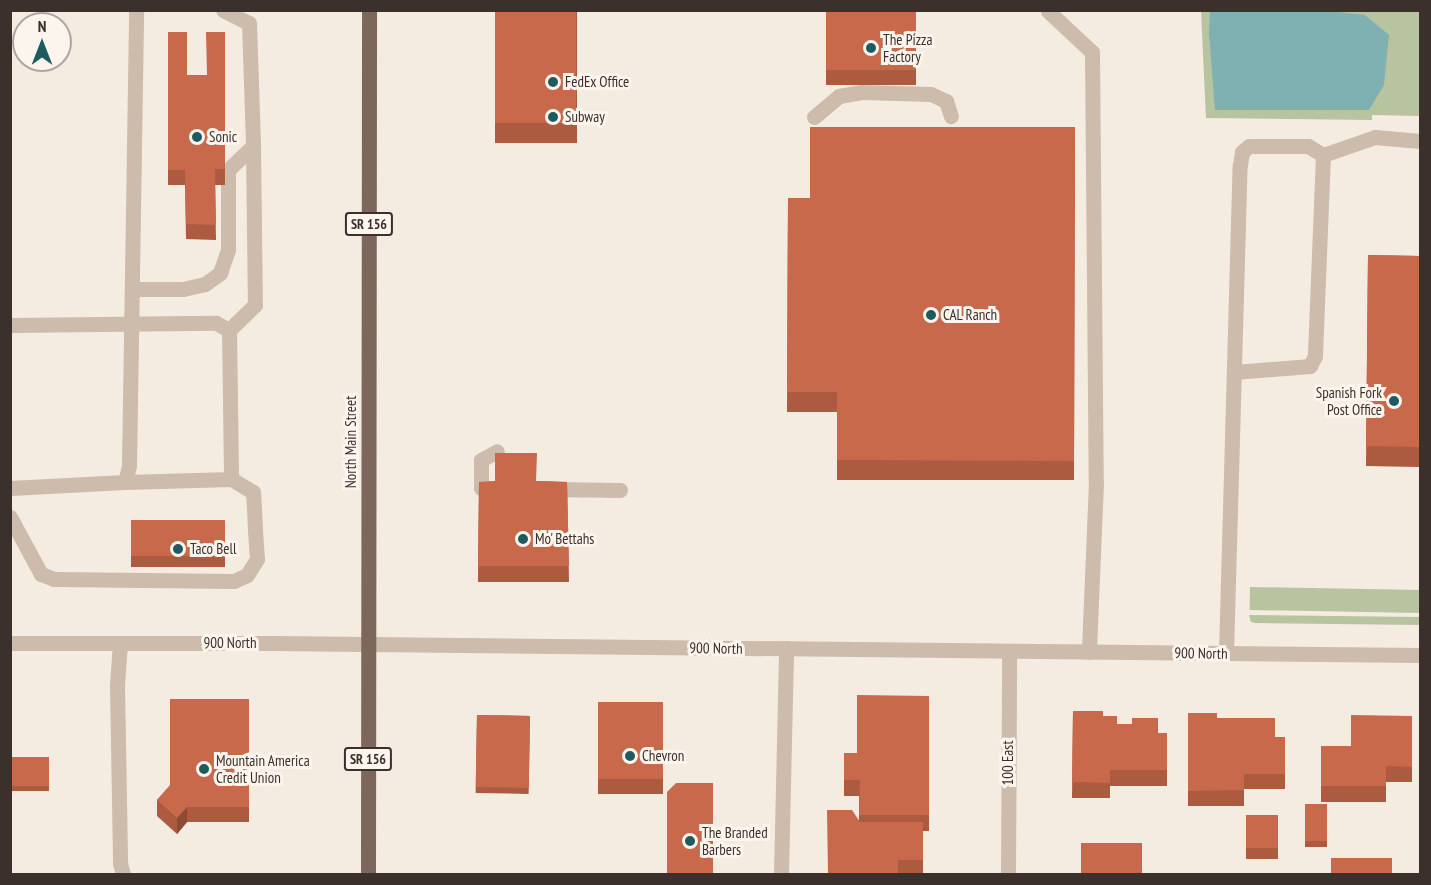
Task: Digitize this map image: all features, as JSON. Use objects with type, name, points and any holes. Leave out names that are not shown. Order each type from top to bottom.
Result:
[{"type":"main road","name":"North Main Street","points":[[368,874],[369,10]]},
{"type":"street","points":[[124,482],[129,466],[136,10]]},
{"type":"street","points":[[223,10],[249,23],[253,146],[255,305],[229,330],[231,479]]},
{"type":"street","points":[[1048,11],[1092,52],[1096,482],[1089,652]]},
{"type":"street","points":[[814,117],[839,96],[862,92],[931,94],[946,101],[951,116]]},
{"type":"street","points":[[1323,155],[1375,137],[1420,141]]},
{"type":"street","points":[[132,289],[183,289],[205,284],[220,273],[228,250],[228,170],[253,146]]},
{"type":"street","points":[[1226,653],[1242,152],[1249,146],[1308,146],[1323,155]]},
{"type":"street","points":[[1234,372],[1310,366],[1315,356],[1323,155]]},
{"type":"street","points":[[10,325],[216,323],[229,330]]},
{"type":"street","points":[[497,451],[481,460],[481,488],[504,488]]},
{"type":"street","points":[[10,488],[231,479],[253,492],[256,560],[247,575],[234,581],[54,579],[41,574],[10,517]]},
{"type":"street","points":[[528,489],[620,490]]},
{"type":"street","name":"900 North","points":[[10,643],[368,644],[1420,655]]},
{"type":"street","points":[[120,643],[117,685],[120,863],[123,874]]},
{"type":"street","points":[[781,874],[786,648]]},
{"type":"street","name":"100 East","points":[[1008,874],[1009,651]]},
{"type":"green space","points":[[1411,10],[1420,12],[1420,116],[1372,115],[1372,120],[1206,118],[1201,11]]},
{"type":"green space","points":[[1250,587],[1420,590],[1420,613],[1250,610]]},
{"type":"green space","points":[[1249,615],[1420,617],[1420,625],[1255,623],[1251,622]]},
{"type":"water","points":[[1210,11],[1328,11],[1365,15],[1389,35],[1384,85],[1369,110],[1215,110],[1209,34]]},
{"type":"building","points":[[495,10],[576,10],[576,123],[495,123]]},
{"type":"building","name":"The Pizza Factory","points":[[826,10],[916,10],[916,70],[826,70]]},
{"type":"building","name":"Sonic","points":[[168,32],[187,32],[187,75],[207,75],[206,32],[225,32],[225,169],[215,169],[216,225],[186,224],[185,170],[168,170]]},
{"type":"building","name":"CAL Ranch","points":[[810,127],[1075,127],[1074,461],[837,460],[837,392],[787,392],[788,198],[810,198]]},
{"type":"building","name":"Spanish Fork Post Office","points":[[1368,255],[1420,256],[1420,449],[1419,447],[1366,446]]},
{"type":"building","name":"Mo' Bettahs","points":[[495,453],[537,453],[536,481],[567,482],[569,566],[478,566],[479,482],[495,481]]},
{"type":"building","name":"Taco Bell","points":[[131,520],[225,520],[225,556],[131,556]]},
{"type":"building","points":[[857,695],[929,696],[929,815],[859,815],[860,780],[844,780],[844,753],[857,753]]},
{"type":"building","points":[[170,699],[249,699],[249,807],[187,807],[177,818],[157,800],[170,785]]},
{"type":"building","name":"Chevron","points":[[598,702],[663,702],[663,779],[598,779]]},
{"type":"building","points":[[1073,711],[1103,711],[1103,716],[1117,716],[1117,724],[1132,724],[1132,718],[1158,718],[1158,733],[1167,733],[1167,770],[1110,770],[1110,783],[1072,782]]},
{"type":"building","points":[[1188,713],[1217,713],[1217,718],[1275,718],[1275,737],[1285,737],[1285,774],[1244,774],[1244,790],[1188,791]]},
{"type":"building","points":[[477,715],[530,716],[529,788],[476,787]]},
{"type":"building","points":[[1351,715],[1412,716],[1412,767],[1386,766],[1386,786],[1321,786],[1321,746],[1351,746]]},
{"type":"building","points":[[10,757],[49,757],[49,786],[10,786]]},
{"type":"building","name":"The Branded Barbers","points":[[676,783],[713,783],[713,874],[667,874],[667,792]]},
{"type":"building","points":[[1305,804],[1327,804],[1327,841],[1305,841]]},
{"type":"building","points":[[827,810],[852,810],[860,822],[923,822],[923,860],[898,860],[898,874],[828,874]]},
{"type":"building","points":[[1246,815],[1278,815],[1278,848],[1246,848]]},
{"type":"building","points":[[1081,843],[1142,843],[1142,874],[1081,874]]},
{"type":"building","points":[[1331,858],[1392,858],[1392,874],[1331,874]]},
{"type":"place","name":"The Pizza Factory","points":[[871,48]]},
{"type":"place","name":"FedEx Office","points":[[553,82]]},
{"type":"place","name":"Subway","points":[[553,117]]},
{"type":"place","name":"Sonic","points":[[197,137]]},
{"type":"place","name":"CAL Ranch","points":[[931,315]]},
{"type":"place","name":"Spanish Fork Post Office","points":[[1394,401]]},
{"type":"place","name":"Mo' Bettahs","points":[[523,539]]},
{"type":"place","name":"Taco Bell","points":[[178,549]]},
{"type":"place","name":"Chevron","points":[[630,756]]},
{"type":"place","name":"Mountain America Credit Union","points":[[204,769]]},
{"type":"place","name":"The Branded Barbers","points":[[690,841]]}]
